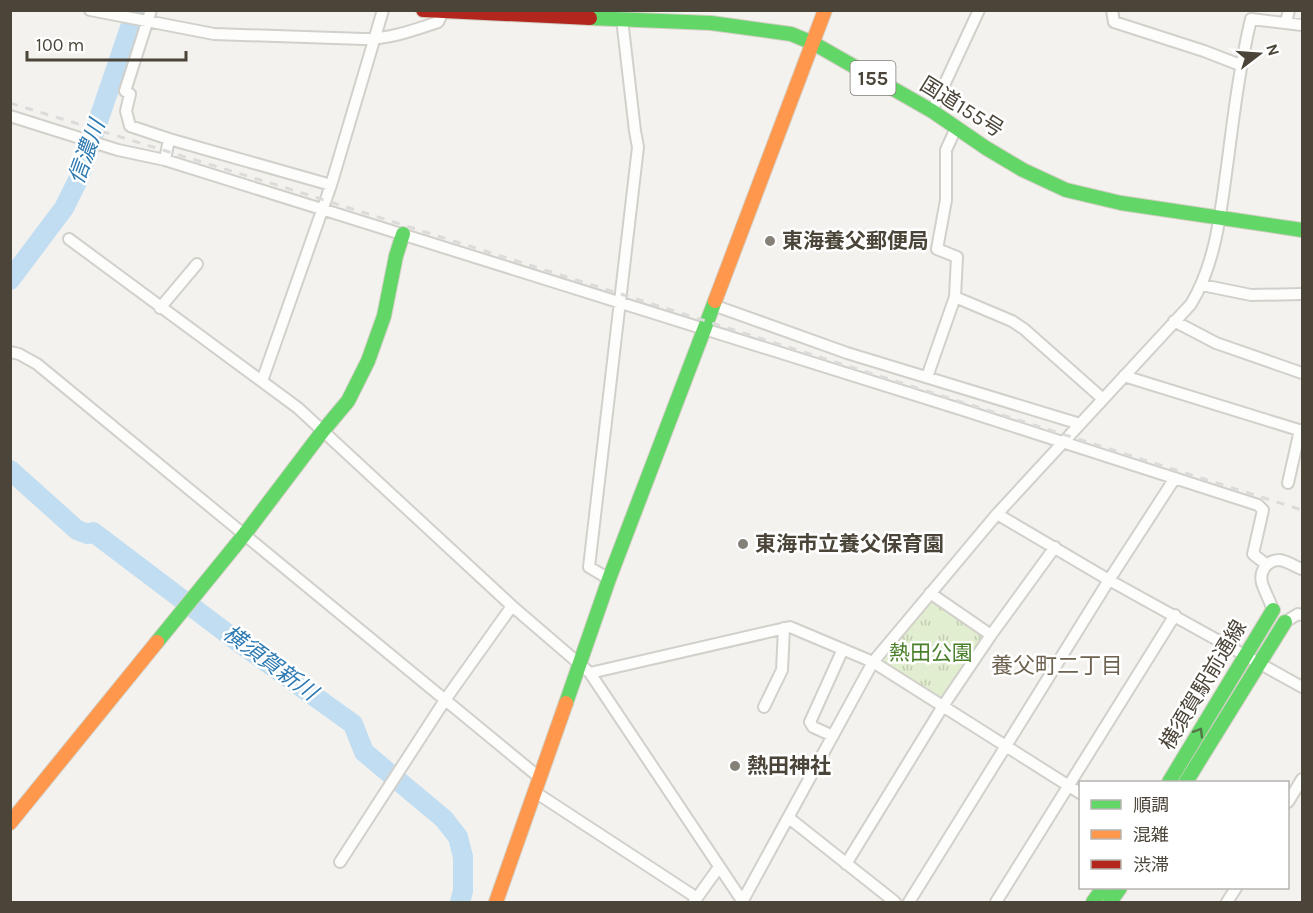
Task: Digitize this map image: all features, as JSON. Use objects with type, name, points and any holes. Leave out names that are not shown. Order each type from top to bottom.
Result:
[{"type":"main road","name":"国道155号","points":[[423,10],[598,15],[622,19],[752,27],[791,34],[813,43],[932,111],[1023,170],[1066,190],[1120,203],[1302,230]]},
{"type":"main road","points":[[496,903],[609,579],[825,10]]},
{"type":"main road","points":[[10,823],[244,535],[348,401],[368,361],[384,316],[396,256],[403,234]]},
{"type":"main road","name":"横須賀駅前通線","points":[[1170,781],[1272,610]]},
{"type":"main road","name":"横須賀駅前通線","points":[[1187,781],[1285,622]]},
{"type":"main road","points":[[1093,903],[1102,889]]},
{"type":"main road","points":[[1110,903],[1119,889]]},
{"type":"street","points":[[90,10],[148,17],[214,34],[376,39],[414,31],[438,22],[443,12]]},
{"type":"street","points":[[262,381],[331,185],[383,10]]},
{"type":"street","points":[[932,111],[979,10]]},
{"type":"street","points":[[1112,10],[1114,22],[1240,64]]},
{"type":"street","points":[[1286,22],[1289,10]]},
{"type":"street","points":[[148,17],[125,91],[130,94],[126,111],[129,126],[331,185]]},
{"type":"street","points":[[609,579],[589,567],[638,147],[622,19]]},
{"type":"street","points":[[69,239],[242,369],[298,408],[512,606],[579,662],[590,673],[743,902],[873,662],[997,514],[1191,304],[1202,285],[1221,218],[1240,64],[1251,19],[1302,25]]},
{"type":"street","points":[[10,116],[118,150],[165,160],[403,234],[1262,507],[1263,518],[1253,554],[1267,565]]},
{"type":"street","points":[[927,377],[955,297],[957,257],[937,249],[946,200],[946,150],[956,128]]},
{"type":"street","points":[[165,160],[169,139]]},
{"type":"street","points":[[160,308],[197,264]]},
{"type":"street","points":[[1202,285],[1251,295],[1302,294]]},
{"type":"street","points":[[955,297],[1012,321],[1024,329],[1103,399]]},
{"type":"street","points":[[713,305],[847,353],[1080,424]]},
{"type":"street","points":[[1174,321],[1216,344],[1302,373]]},
{"type":"street","points":[[10,352],[19,354],[37,364],[540,778]]},
{"type":"street","points":[[1124,376],[1301,431],[1288,483]]},
{"type":"street","points":[[909,903],[1005,746],[1175,478]]},
{"type":"street","points":[[997,514],[1109,580],[1302,687]]},
{"type":"street","points":[[846,864],[943,706],[1055,547]]},
{"type":"street","points":[[1272,610],[1268,594],[1262,583],[1262,571],[1267,565],[1280,561],[1302,569]]},
{"type":"street","points":[[930,593],[991,635]]},
{"type":"street","points":[[340,862],[445,700],[512,606]]},
{"type":"street","points":[[996,903],[1175,615]]},
{"type":"street","points":[[1285,622],[1302,615]]},
{"type":"street","points":[[590,673],[790,627],[873,662],[1079,792]]},
{"type":"street","points":[[764,707],[782,670],[784,628]]},
{"type":"street","points":[[833,736],[813,727],[810,722],[843,649]]},
{"type":"street","points":[[1294,798],[1302,779]]},
{"type":"street","points":[[535,792],[696,900],[719,867]]},
{"type":"street","points":[[789,818],[895,903]]},
{"type":"street","points":[[1227,903],[1233,889]]},
{"type":"green space","name":"熱田公園","points":[[930,600],[936,601],[982,633],[982,640],[943,696],[937,698],[883,663],[881,658]]},
{"type":"waterway","name":"信濃川","points":[[10,280],[64,208],[78,180],[136,10]]},
{"type":"waterway","name":"横須賀新川","points":[[10,470],[77,530],[88,534],[93,532],[237,641],[353,724],[364,752],[444,819],[458,837],[463,857],[463,891],[460,902]]},
{"type":"railway","points":[[10,103],[280,186],[1302,510]]},
{"type":"traffic: fast","points":[[590,18],[711,23],[791,34],[813,43],[932,111],[1023,170],[1066,190],[1121,203],[1302,230]]},
{"type":"traffic: fast","points":[[157,642],[348,401],[368,361],[384,316],[396,256],[403,234]]},
{"type":"traffic: fast","points":[[566,703],[609,579],[715,301]]},
{"type":"traffic: fast","points":[[1170,781],[1273,610]]},
{"type":"traffic: fast","points":[[1187,781],[1285,622]]},
{"type":"traffic: fast","points":[[1093,902],[1102,889]]},
{"type":"traffic: fast","points":[[1110,902],[1119,889]]},
{"type":"traffic: slow","points":[[715,301],[825,10]]},
{"type":"traffic: slow","points":[[10,823],[157,642]]},
{"type":"traffic: slow","points":[[496,902],[566,703]]},
{"type":"traffic: jam","points":[[423,10],[590,18]]},
{"type":"place","name":"東海養父郵便局","points":[[770,241]]},
{"type":"place","name":"東海市立養父保育園","points":[[743,544]]},
{"type":"place","name":"熱田神社","points":[[735,766]]},
{"type":"district","name":"養父町二丁目","points":[[1057,666]]}]
